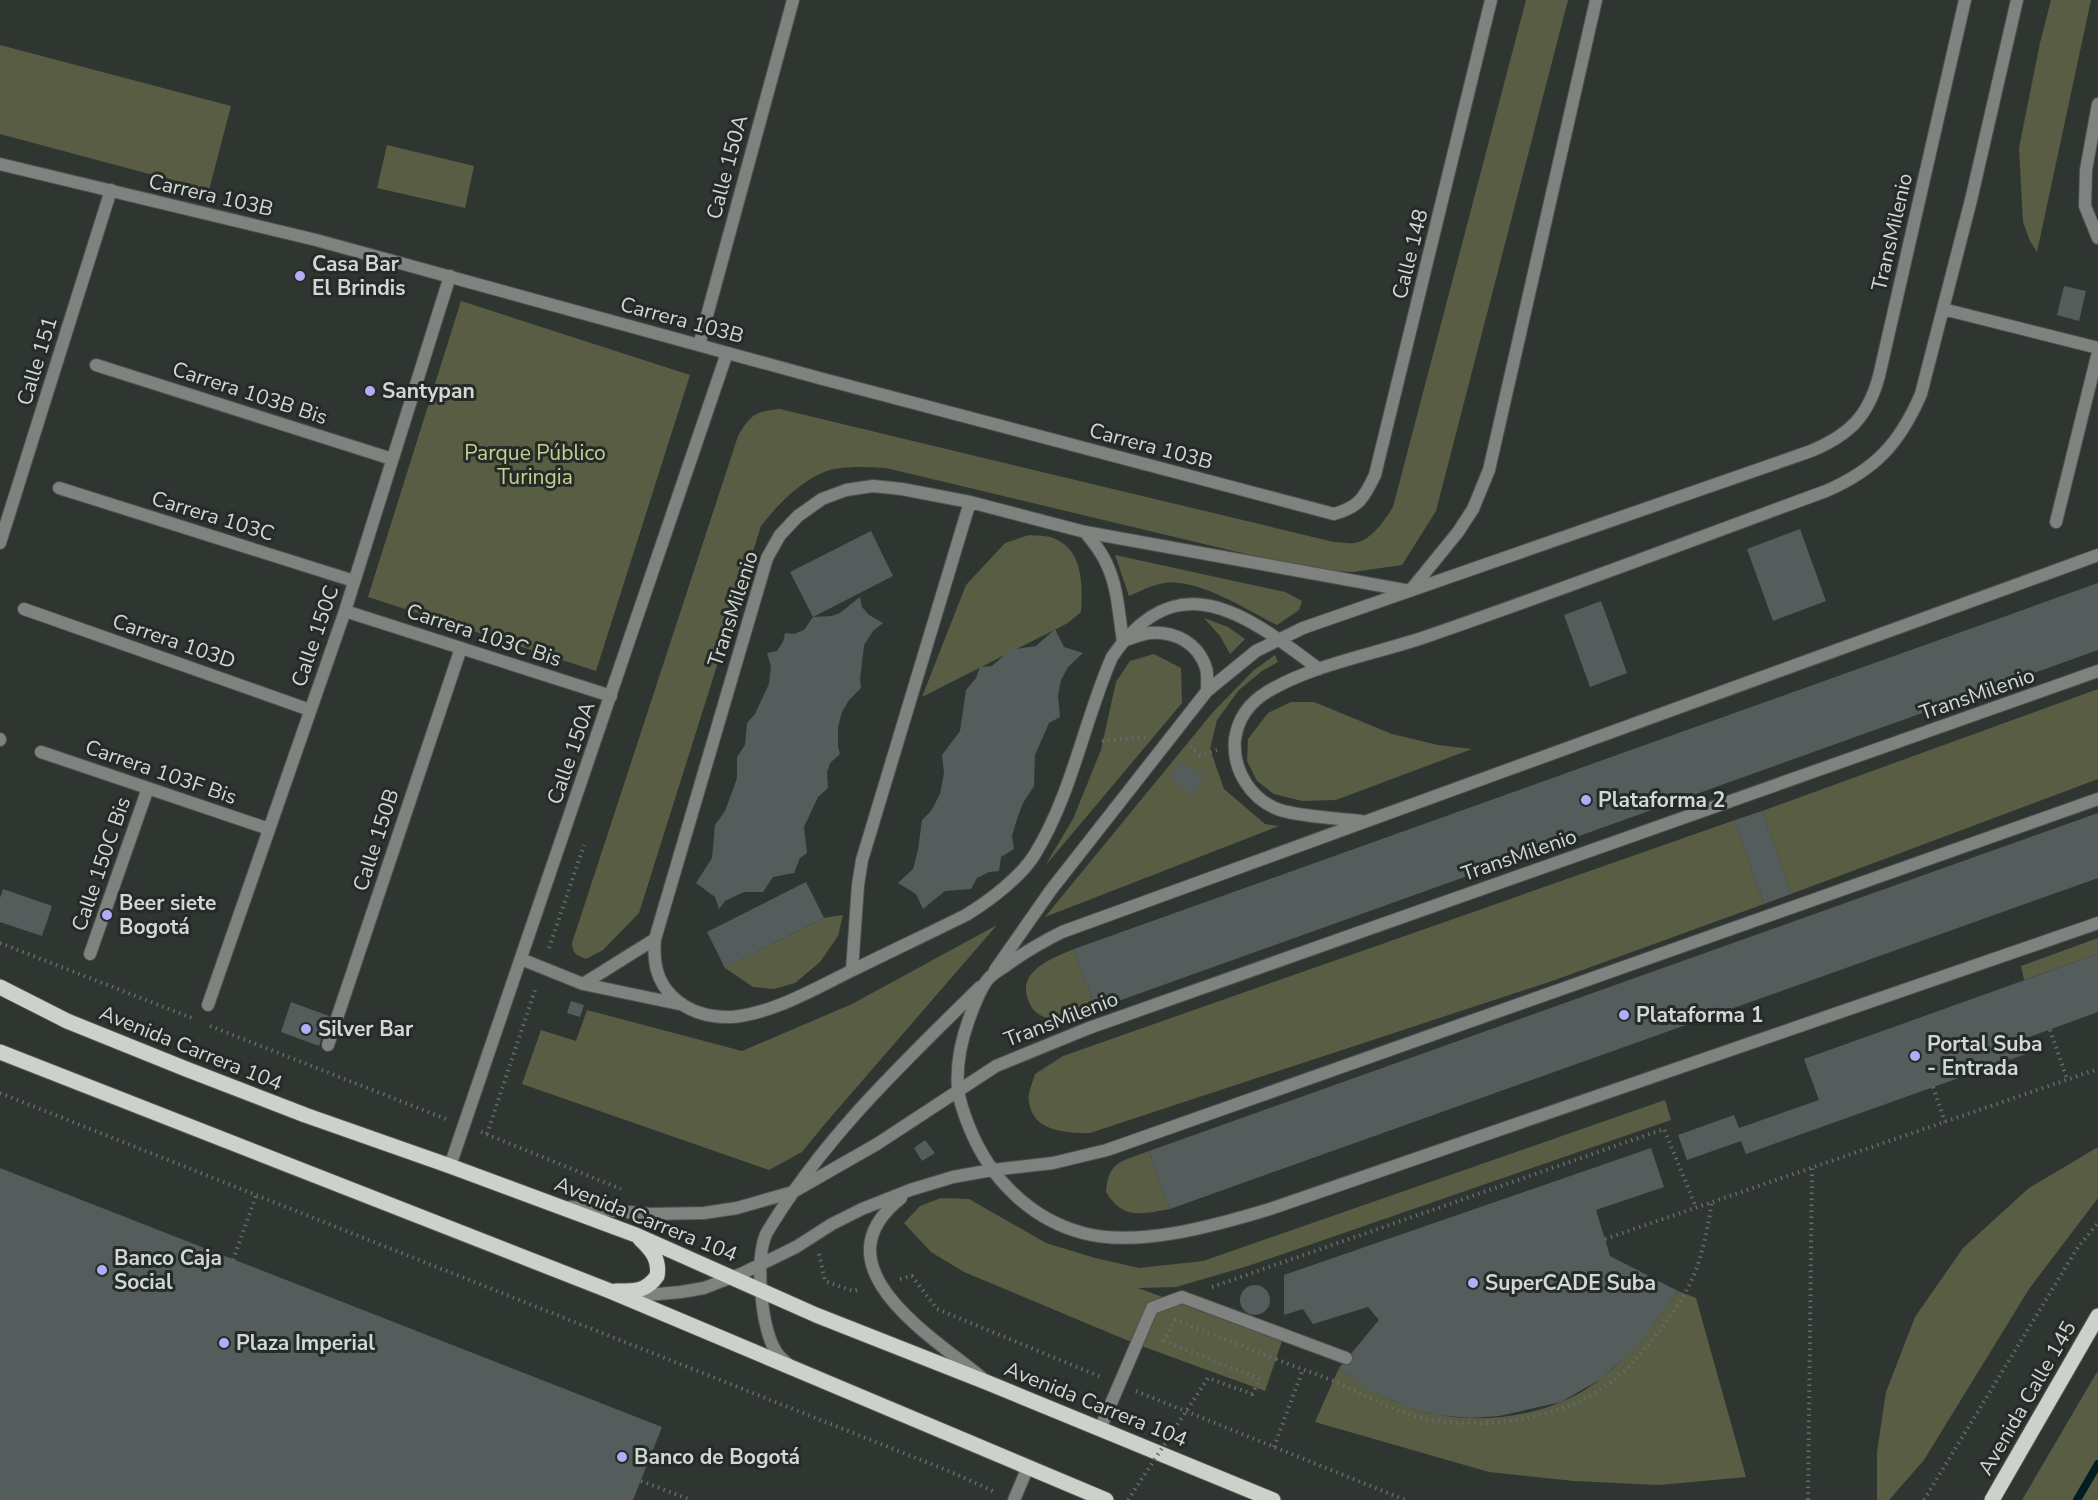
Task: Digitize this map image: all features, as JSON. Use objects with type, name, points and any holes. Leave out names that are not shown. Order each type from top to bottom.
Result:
[{"type":"main road","name":"Avenida Carrera 104","points":[[0,987],[67,1021],[186,1069],[636,1236],[816,1315],[1273,1500]]},
{"type":"main road","points":[[0,1052],[610,1291],[1106,1500]]},
{"type":"main road","points":[[610,1291],[640,1290],[648,1287],[657,1276],[657,1261],[651,1249],[636,1236]]},
{"type":"main road","name":"Avenida Calle 145","points":[[1992,1500],[2095,1323]]},
{"type":"street","name":"Calle 150A","points":[[699,345],[793,0]]},
{"type":"street","name":"Calle 148","points":[[1351,509],[1366,493],[1375,475],[1491,0]]},
{"type":"street","points":[[1410,591],[1468,517],[1488,470],[1596,0]]},
{"type":"street","name":"TransMilenio","points":[[1965,0],[1879,376],[1874,394],[1864,413],[1851,428],[1834,441],[1811,451],[1303,628],[1256,651],[1207,691],[1051,890],[989,978],[974,1006],[960,1042],[958,1090],[965,1117],[977,1147],[992,1170],[1009,1191],[1030,1208],[1055,1223],[1084,1233],[1121,1238],[1209,1227],[1270,1209],[2098,923]]},
{"type":"street","name":"TransMilenio","points":[[1365,822],[1280,810],[1262,801],[1250,789],[1237,765],[1235,744],[1242,715],[1252,703],[1280,685],[1319,669],[1423,638],[1846,483],[1864,472],[1901,434],[1921,394],[1971,200],[2017,0]]},
{"type":"street","points":[[2098,104],[2086,170],[2085,206],[2098,238]]},
{"type":"street","name":"Carrera 103B","points":[[0,164],[316,240],[727,353],[1316,510],[1334,514],[1351,509]]},
{"type":"street","name":"Calle 151","points":[[0,543],[111,190]]},
{"type":"street","name":"Calle 150C","points":[[208,1005],[345,611],[450,276]]},
{"type":"street","points":[[1943,309],[2098,350],[2056,522]]},
{"type":"street","name":"Calle 150A","points":[[450,1166],[727,353]]},
{"type":"street","name":"Carrera 103B Bis","points":[[96,365],[392,459]]},
{"type":"street","name":"TransMilenio","points":[[680,1004],[667,992],[657,974],[653,956],[655,939],[767,558],[780,535],[798,516],[822,499],[846,490],[873,486],[902,489],[970,502],[1085,532],[1410,591]]},
{"type":"street","name":"Carrera 103C","points":[[59,488],[354,581]]},
{"type":"street","points":[[852,970],[862,860],[970,502]]},
{"type":"street","points":[[1085,532],[1098,548],[1109,568],[1123,641],[1149,633],[1163,633],[1177,636],[1188,642],[1200,654],[1207,669],[1207,691]]},
{"type":"street","name":"TransMilenio","points":[[789,1365],[779,1356],[772,1342],[762,1290],[759,1265],[766,1234],[819,1154],[857,1110],[989,978],[1029,949],[1062,932],[2098,555]]},
{"type":"street","name":"TransMilenio","points":[[520,959],[584,984],[680,1004],[711,1016],[732,1017],[796,998],[966,915],[1006,886],[1034,856],[1055,815],[1112,657],[1123,641],[1146,619],[1160,610],[1181,604],[1202,604],[1238,616],[1278,639],[1319,669]]},
{"type":"street","name":"Carrera 103D","points":[[24,609],[310,710]]},
{"type":"street","name":"Carrera 103C Bis","points":[[345,611],[611,696]]},
{"type":"street","name":"Calle 150B","points":[[328,1045],[461,648]]},
{"type":"street","name":"TransMilenio","points":[[557,1205],[651,1214],[704,1213],[737,1208],[793,1192],[877,1144],[996,1066],[1089,1028],[2098,671]]},
{"type":"street","name":"Carrera 103F Bis","points":[[41,752],[269,829]]},
{"type":"street","name":"Calle 150C Bis","points":[[90,954],[148,788]]},
{"type":"street","points":[[610,1291],[647,1295],[704,1288],[796,1248],[832,1224],[862,1209],[910,1190],[953,1177],[1053,1163],[1107,1150],[2098,798]]},
{"type":"street","points":[[584,984],[655,939]]},
{"type":"street","points":[[910,1190],[886,1209],[873,1230],[870,1250],[873,1271],[879,1284],[899,1310],[986,1382]]},
{"type":"street","points":[[1100,1429],[1152,1308],[1182,1297],[1346,1358]]},
{"type":"street","points":[[1008,1498],[1028,1467]]},
{"type":"path","points":[[0,943],[623,1190]]},
{"type":"path","points":[[2050,1030],[2067,1079]]},
{"type":"path","points":[[1605,1239],[2098,1069]]},
{"type":"path","points":[[1933,1087],[1945,1122]]},
{"type":"path","points":[[0,1093],[951,1472],[1008,1498]]},
{"type":"path","points":[[1182,1297],[1664,1129],[1696,1207]]},
{"type":"path","points":[[1808,1500],[1812,1167]]},
{"type":"path","points":[[233,1260],[256,1196]]},
{"type":"path","points":[[1128,1500],[1208,1378],[1252,1394],[1260,1379],[1164,1341],[1175,1320],[1333,1381],[1402,1413],[1432,1420],[1468,1424],[1500,1422],[1559,1411],[1602,1388],[1628,1368],[1662,1327],[1695,1274],[1705,1242],[1712,1202]]},
{"type":"path","points":[[1924,1500],[2079,1247],[2098,1223]]},
{"type":"path","points":[[821,1263],[825,1281],[853,1291],[862,1289]]},
{"type":"path","points":[[897,1280],[912,1275],[937,1309],[1405,1500]]},
{"type":"path","points":[[1274,1447],[1312,1346]]},
{"type":"path","points":[[641,1481],[691,1500]]},
{"type":"green space","points":[[1526,0],[1568,0],[1436,511],[1402,565],[1353,572],[1313,570],[886,468],[847,467],[813,477],[793,492],[761,526],[639,913],[603,950],[586,959],[576,954],[572,943],[738,436],[754,415],[780,409],[1334,542],[1360,541],[1376,530],[1393,507]]},
{"type":"green space","points":[[2051,0],[2091,0],[2037,252],[2023,222],[2019,148]]},
{"type":"green space","points":[[0,45],[231,106],[209,190],[0,134]]},
{"type":"green space","points":[[387,145],[474,166],[465,208],[377,188]]},
{"type":"green space","name":"Parque Público Turingia","points":[[461,301],[690,375],[596,671],[368,597]]},
{"type":"green space","points":[[1029,535],[1053,538],[1070,550],[1076,559],[1081,580],[1081,612],[1068,623],[922,697],[966,585],[1005,543]]},
{"type":"green space","points":[[1115,555],[1285,592],[1302,601],[1299,610],[1277,625],[1220,596],[1189,584],[1160,584],[1129,596]]},
{"type":"green space","points":[[1204,618],[1228,627],[1245,639],[1230,654],[1220,636]]},
{"type":"green space","points":[[1154,654],[1181,668],[1182,703],[1045,866],[1073,819],[1101,750],[1116,682],[1130,661]]},
{"type":"green space","points":[[1275,655],[1278,662],[1262,671],[1239,690],[1217,720],[1210,749],[1224,789],[1265,824],[1279,826],[1045,917],[1213,712],[1254,670]]},
{"type":"green space","points":[[2098,689],[2098,779],[1791,894],[1762,811]]},
{"type":"green space","points":[[1291,702],[1314,702],[1392,734],[1438,745],[1472,749],[1336,800],[1302,801],[1274,794],[1257,781],[1247,761],[1248,739],[1268,713]]},
{"type":"green space","points":[[1735,820],[1764,904],[1555,980],[1090,1133],[1052,1129],[1037,1120],[1032,1112],[1029,1095],[1035,1074],[1063,1056]]},
{"type":"green space","points":[[843,915],[838,936],[820,962],[795,983],[774,989],[753,987],[725,968],[824,918]]},
{"type":"green space","points":[[997,925],[802,1152],[769,1170],[522,1084],[541,1030],[576,1041],[587,1010],[742,1051],[852,1004]]},
{"type":"green space","points":[[2098,938],[2098,954],[2024,980],[2021,966]]},
{"type":"green space","points":[[1074,949],[1096,1009],[1058,1020],[1044,1017],[1033,1009],[1026,994],[1026,985],[1036,969],[1054,957]]},
{"type":"green space","points":[[1665,1100],[1671,1120],[1248,1266],[1176,1287],[1138,1288],[1282,1341],[1265,1391],[1136,1344],[964,1272],[931,1252],[904,1223],[920,1206],[941,1198],[969,1199],[1046,1243],[1095,1258],[1139,1268],[1203,1261]]},
{"type":"green space","points":[[2098,1147],[2098,1198],[2029,1289],[1924,1460],[1889,1500],[1877,1500],[1877,1452],[1886,1392],[1915,1317],[1963,1248],[2029,1188]]},
{"type":"green space","points":[[1149,1151],[1170,1209],[1141,1213],[1126,1211],[1112,1201],[1106,1192],[1107,1181],[1119,1163]]},
{"type":"green space","points":[[1678,1291],[1696,1298],[1746,1477],[1659,1485],[1574,1481],[1489,1472],[1315,1422],[1339,1368],[1391,1400],[1434,1414],[1459,1418],[1485,1418],[1536,1411],[1583,1391],[1614,1368],[1643,1337]]},
{"type":"green space","points":[[2098,1371],[2098,1500],[2022,1500],[2094,1377]]},
{"type":"building","points":[[2064,286],[2086,291],[2079,321],[2057,315]]},
{"type":"building","points":[[1800,529],[1826,601],[1773,621],[1747,549]]},
{"type":"building","points":[[871,531],[893,576],[813,617],[790,572]]},
{"type":"building","name":"Plataforma 2","points":[[2098,583],[2098,650],[1096,1009],[1074,949]]},
{"type":"building","points":[[860,597],[862,607],[869,615],[883,623],[873,631],[864,645],[861,688],[849,700],[842,712],[838,727],[840,754],[830,763],[827,772],[828,788],[818,797],[804,827],[807,853],[800,858],[794,873],[773,877],[763,892],[744,892],[725,901],[719,909],[715,897],[696,883],[712,858],[715,825],[725,811],[737,778],[737,757],[745,745],[747,723],[755,714],[769,684],[771,666],[767,653],[777,651],[783,642],[785,633],[794,634],[804,630],[813,617],[840,613]]},
{"type":"building","points":[[1601,601],[1627,673],[1590,687],[1564,615]]},
{"type":"building","points":[[1055,629],[1064,647],[1083,653],[1068,667],[1061,680],[1058,695],[1060,717],[1049,723],[1035,755],[1034,786],[1023,803],[1016,822],[1012,836],[1014,849],[1001,857],[999,871],[989,872],[977,878],[971,889],[945,891],[923,909],[916,894],[898,883],[913,869],[922,820],[931,811],[940,794],[944,773],[942,755],[960,731],[966,690],[976,678],[980,667],[992,666],[1010,650],[1036,646]]},
{"type":"building","points":[[1181,761],[1204,777],[1192,795],[1169,778]]},
{"type":"building","points":[[1762,811],[1791,894],[1764,904],[1735,820]]},
{"type":"building","name":"Plataforma 1","points":[[2098,813],[2098,878],[1170,1209],[1149,1151]]},
{"type":"building","points":[[806,882],[824,918],[725,968],[707,932]]},
{"type":"building","points":[[3,889],[52,906],[42,936],[0,922],[0,898]]},
{"type":"building","name":"Portal Suba - Entrada","points":[[2098,954],[2098,1012],[2021,1040],[2026,1054],[1746,1154],[1741,1141],[1687,1160],[1678,1135],[1734,1115],[1739,1128],[1819,1100],[1804,1059]]},
{"type":"building","points":[[571,1001],[584,1005],[580,1017],[567,1013]]},
{"type":"building","points":[[291,1002],[329,1016],[319,1046],[281,1032]]},
{"type":"building","points":[[925,1140],[935,1153],[922,1161],[914,1148]]},
{"type":"building","name":"SuperCADE Suba","points":[[1651,1148],[1664,1187],[1596,1210],[1610,1256],[1678,1291],[1643,1338],[1624,1358],[1601,1379],[1561,1402],[1499,1416],[1471,1418],[1437,1415],[1409,1408],[1371,1391],[1339,1368],[1379,1320],[1368,1307],[1313,1324],[1303,1309],[1284,1315],[1284,1275]]},
{"type":"building","name":"Plaza Imperial","points":[[0,1168],[662,1427],[633,1500],[0,1500]]},
{"type":"building","points":[[1255,1285],[1266,1289],[1270,1300],[1266,1311],[1255,1315],[1244,1311],[1240,1300],[1244,1289]]},
{"type":"waterway","points":[[2077,1500],[2098,1464]]},
{"type":"place","name":"Casa Bar El Brindis","points":[[300,276]]},
{"type":"place","name":"Santypan","points":[[370,391]]},
{"type":"place","name":"Plataforma 2","points":[[1586,800]]},
{"type":"place","name":"Beer siete Bogotá","points":[[107,915]]},
{"type":"place","name":"Plataforma 1","points":[[1624,1015]]},
{"type":"place","name":"Silver Bar","points":[[306,1029]]},
{"type":"place","name":"Portal Suba - Entrada","points":[[1915,1056]]},
{"type":"place","name":"Banco Caja Social","points":[[102,1270]]},
{"type":"place","name":"SuperCADE Suba","points":[[1473,1283]]},
{"type":"place","name":"Plaza Imperial","points":[[224,1343]]},
{"type":"place","name":"Banco de Bogotá","points":[[622,1457]]}]
